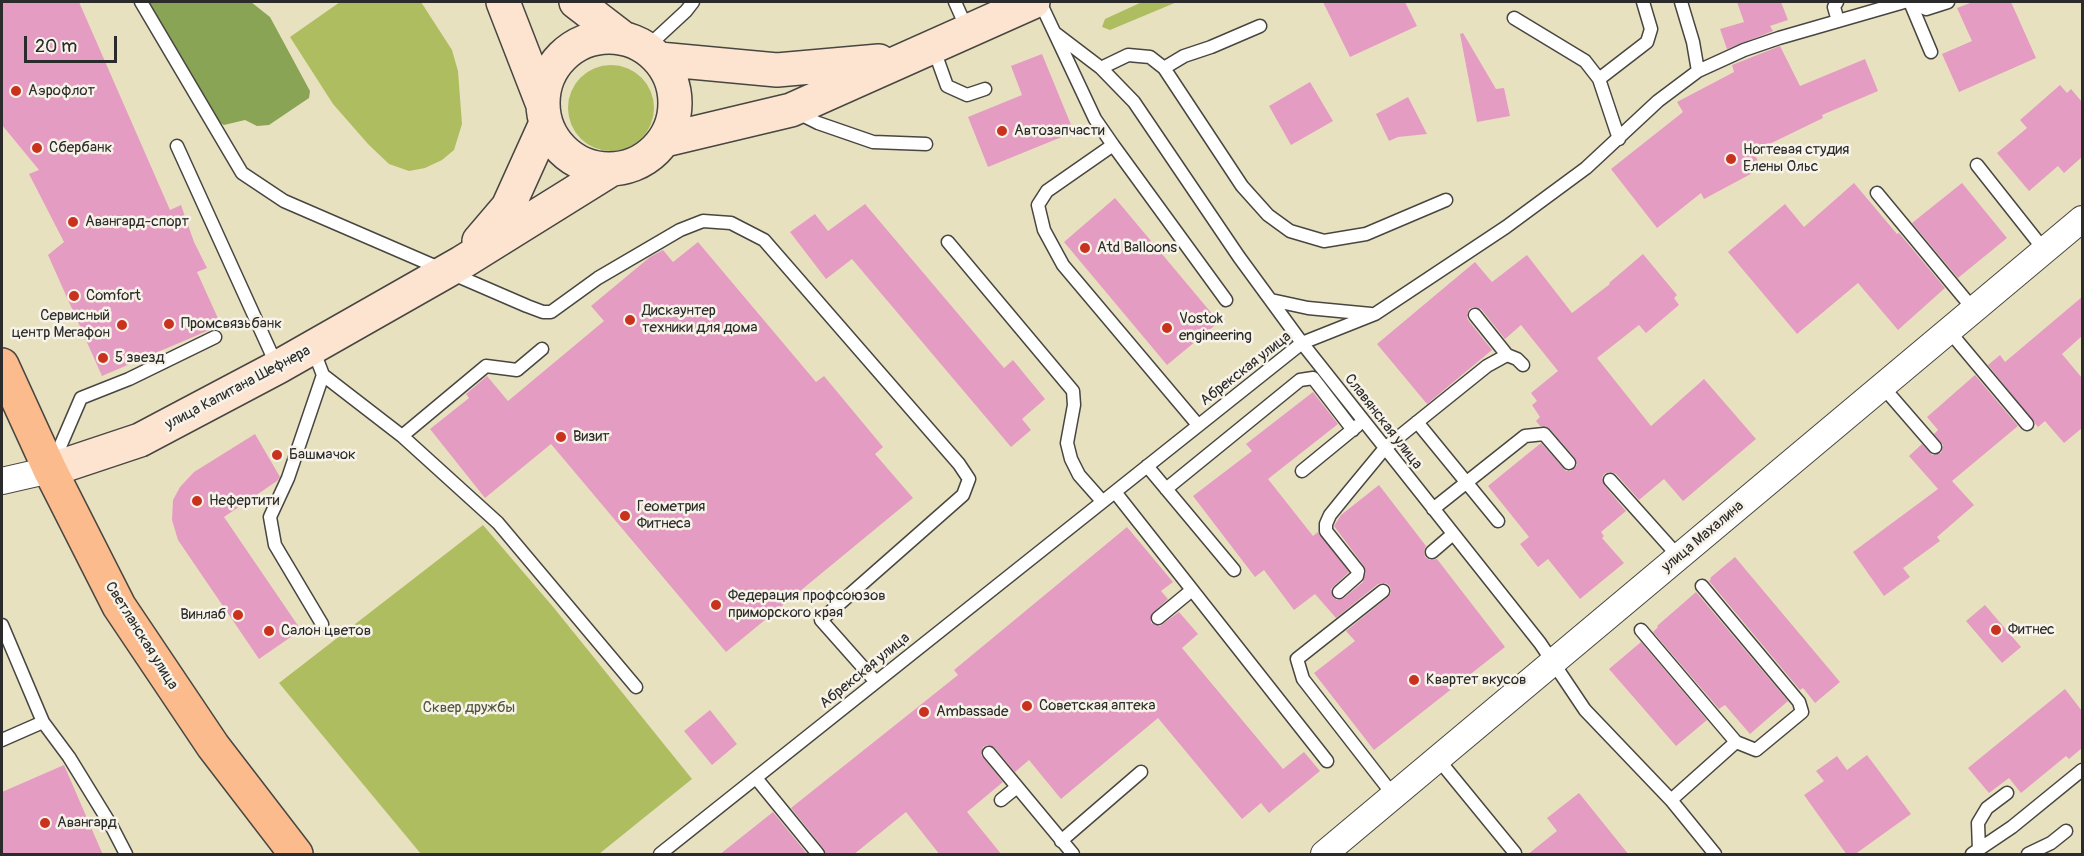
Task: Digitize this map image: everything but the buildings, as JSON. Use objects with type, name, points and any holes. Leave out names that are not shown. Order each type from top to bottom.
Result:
[{"type":"main road","points":[[503,2],[556,142],[571,157],[590,166],[612,169],[632,165],[651,155],[665,140],[675,113],[673,85],[643,48],[576,2]]},
{"type":"main road","points":[[665,140],[791,110],[919,52],[961,16],[1033,2]]},
{"type":"main road","points":[[545,114],[548,76],[567,52],[593,38],[777,70],[919,52]]},
{"type":"main road","name":"улица Капитана Шефнера","points":[[454,267],[508,207],[545,114]]},
{"type":"main road","name":"улица Капитана Шефнера","points":[[50,470],[140,440],[278,367],[318,362],[454,267],[612,169]]},
{"type":"main road","name":"Светланская улица","points":[[2,366],[50,470],[119,606],[213,746],[296,855]]},
{"type":"street","name":"улица Махалина","points":[[1328,853],[2082,219]]},
{"type":"street","name":"улица Капитана Шефнера","points":[[2,481],[50,470]]},
{"type":"lane","points":[[141,2],[242,173],[284,201],[454,267],[526,306],[543,312],[551,312],[598,278],[681,230],[703,221],[731,223],[764,240],[959,464],[969,479],[963,495],[821,620],[876,682]]},
{"type":"lane","points":[[643,48],[686,11],[693,2]]},
{"type":"lane","name":"Славянская улица","points":[[1040,2],[1055,33],[1101,68],[1134,102],[1239,257],[1302,343],[1540,643],[1585,710],[1671,800],[1715,855]]},
{"type":"lane","points":[[1599,79],[1647,42],[1651,29],[1643,2]]},
{"type":"lane","points":[[1681,2],[1693,42],[1698,71]]},
{"type":"lane","points":[[1837,2],[1834,7],[1838,21]]},
{"type":"lane","name":"Абрекская улица","points":[[660,855],[1302,343],[1374,314],[1506,227],[1586,168],[1658,101],[1698,71],[1744,50],[1779,38],[1904,2]]},
{"type":"lane","points":[[1912,2],[1926,9],[1948,2]]},
{"type":"lane","points":[[1912,2],[1931,52]]},
{"type":"lane","points":[[1514,18],[1585,61],[1599,79],[1618,139]]},
{"type":"lane","points":[[1164,68],[1184,56],[1260,26]]},
{"type":"lane","points":[[1055,33],[1095,119],[1226,300]]},
{"type":"lane","points":[[919,52],[947,86],[967,95],[985,89]]},
{"type":"lane","points":[[1101,68],[1128,55],[1150,57],[1164,68],[1242,186],[1268,215],[1290,231],[1324,241],[1366,234],[1446,200]]},
{"type":"lane","points":[[791,110],[818,123],[873,142],[926,144]]},
{"type":"lane","points":[[1113,145],[1047,191],[1038,205],[1044,230],[1063,265],[1198,425]]},
{"type":"lane","points":[[177,146],[278,367]]},
{"type":"lane","points":[[1977,165],[2045,250]]},
{"type":"lane","points":[[1877,193],[1974,310]]},
{"type":"lane","points":[[948,242],[1073,391],[1074,405],[1067,443],[1071,459],[1079,475],[1102,501]]},
{"type":"lane","points":[[1272,300],[1308,308],[1374,314]]},
{"type":"lane","points":[[1475,315],[1507,355],[1517,359],[1523,365]]},
{"type":"lane","points":[[1949,331],[2027,424]]},
{"type":"lane","points":[[50,470],[81,398],[129,379],[215,337]]},
{"type":"lane","points":[[402,436],[486,366],[517,370],[542,349]]},
{"type":"lane","points":[[1339,592],[1358,576],[1358,571],[1326,531],[1330,515],[1385,448],[1487,366],[1507,355]]},
{"type":"lane","points":[[322,624],[275,545],[270,517],[288,478],[318,362],[498,523],[636,687]]},
{"type":"lane","points":[[1166,489],[1300,380],[1313,378],[1353,430]]},
{"type":"lane","points":[[1883,387],[1935,447]]},
{"type":"lane","points":[[1302,471],[1363,421]]},
{"type":"lane","points":[[1417,422],[1498,520]]},
{"type":"lane","points":[[1434,509],[1525,436],[1544,434],[1569,463]]},
{"type":"lane","points":[[1147,466],[1234,570]]},
{"type":"lane","points":[[1610,480],[1679,557]]},
{"type":"lane","points":[[1115,492],[1327,761]]},
{"type":"lane","points":[[1431,552],[1453,534]]},
{"type":"lane","points":[[1641,630],[1736,742],[1756,750],[1802,712],[1799,702],[1702,586]]},
{"type":"lane","points":[[1158,618],[1192,590]]},
{"type":"lane","points":[[1383,591],[1297,660],[1303,679],[1394,796]]},
{"type":"lane","points":[[2,625],[43,722],[69,757],[112,827],[126,855]]},
{"type":"lane","points":[[2,740],[43,722]]},
{"type":"lane","points":[[1671,800],[1736,742]]},
{"type":"lane","points":[[989,753],[1073,855]]},
{"type":"lane","points":[[1438,759],[1515,853]]},
{"type":"lane","points":[[1975,852],[2012,827],[2082,770]]},
{"type":"lane","points":[[1062,841],[1141,772]]},
{"type":"lane","points":[[756,778],[818,855]]},
{"type":"lane","points":[[1001,801],[1017,787]]},
{"type":"lane","points":[[1975,852],[1978,823],[1987,808],[2007,793]]},
{"type":"lane","points":[[2028,855],[2051,843],[2067,831]]},
{"type":"green space","points":[[147,2],[251,2],[270,17],[310,91],[309,98],[269,125],[257,126],[245,120],[224,125],[217,121]]},
{"type":"green space","points":[[340,2],[421,2],[452,50],[458,71],[462,124],[454,150],[442,160],[425,168],[409,171],[389,164],[333,104],[290,37]]},
{"type":"green space","points":[[1142,2],[1177,2],[1110,30],[1102,27],[1105,19]]},
{"type":"green space","points":[[611,65],[635,72],[647,84],[654,108],[647,132],[635,144],[611,151],[587,144],[575,132],[568,108],[575,84],[587,72]]},
{"type":"green space","name":"Сквер дружбы","points":[[483,525],[554,608],[692,779],[599,854],[421,854],[279,683]]},
{"type":"place","name":"Аэрофлот","points":[[16,91]]},
{"type":"place","name":"Автозапчасти","points":[[1002,131]]},
{"type":"place","name":"Сбербанк","points":[[37,148]]},
{"type":"place","name":"Ногтевая студия Елены Ольс","points":[[1731,159]]},
{"type":"place","name":"Авангард-спорт","points":[[73,222]]},
{"type":"place","name":"Atd Balloons","points":[[1085,248]]},
{"type":"place","name":"Comfort","points":[[74,296]]},
{"type":"place","name":"Дискаунтер техники для дома","points":[[630,320]]},
{"type":"place","name":"Промсвязьбанк","points":[[169,324]]},
{"type":"place","name":"Сервисный центр Мегафон","points":[[122,325]]},
{"type":"place","name":"Vostok engineering","points":[[1167,328]]},
{"type":"place","name":"5 звезд","points":[[103,358]]},
{"type":"place","name":"Визит","points":[[561,437]]},
{"type":"place","name":"Башмачок","points":[[277,455]]},
{"type":"place","name":"Нефертити","points":[[197,501]]},
{"type":"place","name":"Геометрия Фитнеса","points":[[625,516]]},
{"type":"place","name":"Федерация профсоюзов приморского края","points":[[716,605]]},
{"type":"place","name":"Винлаб","points":[[238,615]]},
{"type":"place","name":"Фитнес","points":[[1996,630]]},
{"type":"place","name":"Салон цветов","points":[[269,631]]},
{"type":"place","name":"Квартет вкусов","points":[[1414,680]]},
{"type":"place","name":"Советская аптека","points":[[1027,706]]},
{"type":"place","name":"Ambassade","points":[[924,712]]},
{"type":"place","name":"Авангард","points":[[45,823]]}]
